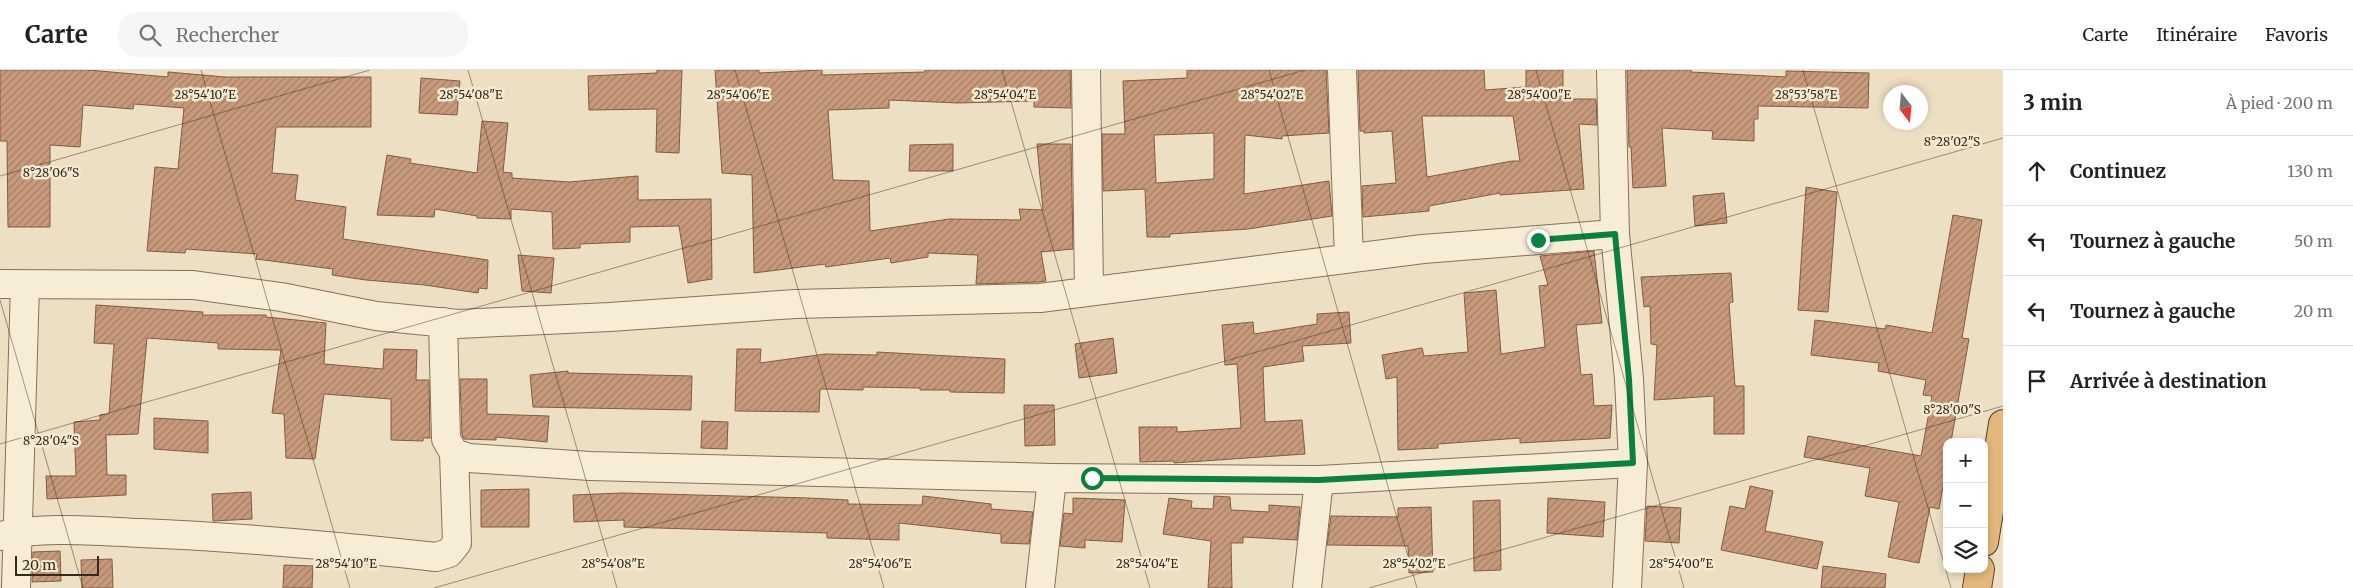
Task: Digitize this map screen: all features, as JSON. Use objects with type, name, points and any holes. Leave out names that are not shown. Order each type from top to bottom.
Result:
[{"type":"highway","points":[[1986,528],[2003,424]]},
{"type":"highway","points":[[1977,588],[1979,573]]},
{"type":"street","points":[[1086,70],[1089,291]]},
{"type":"street","points":[[1342,70],[1350,258]]},
{"type":"street","points":[[1610,70],[1615,234],[1629,379],[1633,463],[1627,588]]},
{"type":"street","points":[[16,588],[8,534],[13,285],[193,284],[376,316],[458,324],[610,317],[795,304],[1040,298],[1423,249],[1615,234]]},
{"type":"street","points":[[8,534],[83,530],[285,541],[436,557],[449,553],[457,543],[454,453],[446,438],[443,322]]},
{"type":"street","points":[[454,453],[468,458],[590,466],[1052,478],[1319,480],[1633,463]]},
{"type":"street","points":[[1040,588],[1052,478]]},
{"type":"street","points":[[1307,588],[1319,480]]},
{"type":"building","points":[[0,70],[88,70],[168,77],[168,72],[225,77],[371,77],[371,127],[276,127],[272,173],[298,175],[295,200],[346,207],[343,239],[488,260],[487,289],[479,288],[478,293],[332,275],[333,269],[256,259],[257,254],[186,249],[185,253],[147,251],[155,167],[178,169],[184,108],[134,104],[133,109],[83,105],[80,147],[50,145],[50,227],[8,227],[7,141],[0,141]]},
{"type":"building","points":[[657,70],[682,70],[679,153],[656,152],[657,109],[589,110],[588,76],[657,73]]},
{"type":"building","points":[[715,70],[759,70],[759,73],[822,70],[822,75],[925,72],[925,70],[1070,70],[1071,108],[1034,107],[1034,101],[958,103],[889,100],[889,108],[828,110],[833,180],[869,181],[870,231],[949,219],[1021,220],[1019,209],[1043,210],[1037,144],[1071,144],[1073,249],[1041,252],[1046,281],[1039,282],[976,284],[978,255],[928,253],[928,257],[891,263],[890,258],[826,267],[825,264],[754,273],[752,175],[722,173]]},
{"type":"building","points":[[1187,70],[1326,70],[1329,133],[1282,136],[1282,139],[1245,135],[1244,194],[1329,181],[1332,216],[1248,229],[1170,234],[1170,237],[1147,237],[1145,189],[1103,191],[1102,134],[1125,134],[1123,81],[1187,78]],"holes":[[[1214,133],[1214,179],[1156,183],[1154,135]]]},
{"type":"building","points":[[1358,70],[1484,70],[1485,90],[1526,87],[1526,70],[1563,70],[1563,99],[1596,99],[1597,125],[1579,124],[1584,189],[1500,195],[1500,193],[1429,206],[1429,211],[1363,217],[1362,186],[1396,183],[1392,131],[1364,133],[1364,131],[1360,131]],"holes":[[[1422,116],[1513,116],[1520,161],[1427,177]]]},
{"type":"building","points":[[1627,70],[1691,70],[1691,72],[1786,77],[1786,71],[1869,73],[1868,108],[1758,106],[1758,119],[1754,119],[1754,141],[1712,139],[1713,131],[1662,128],[1666,186],[1633,188],[1631,147],[1629,147]]},
{"type":"building","points":[[421,78],[460,81],[457,115],[419,113]]},
{"type":"building","points":[[482,121],[508,123],[503,172],[512,173],[512,178],[569,182],[638,176],[638,200],[711,199],[712,279],[688,283],[679,226],[630,227],[630,242],[580,244],[580,248],[553,249],[552,212],[511,209],[511,219],[477,218],[477,216],[435,209],[434,217],[377,215],[387,155],[411,159],[410,163],[477,173]]},
{"type":"building","points":[[953,144],[953,171],[909,171],[910,145]]},
{"type":"building","points":[[1806,187],[1837,192],[1828,312],[1798,310]]},
{"type":"building","points":[[1724,193],[1727,223],[1695,226],[1693,196]]},
{"type":"building","points":[[1953,215],[1982,220],[1962,338],[1969,339],[1952,438],[1943,438],[1943,486],[1939,509],[1930,507],[1919,563],[1888,557],[1899,502],[1865,496],[1870,468],[1804,457],[1808,436],[1921,456],[1932,396],[1923,395],[1926,380],[1878,371],[1879,363],[1811,355],[1815,320],[1885,329],[1886,325],[1932,333]]},
{"type":"building","points":[[1594,251],[1602,323],[1576,325],[1581,375],[1592,374],[1594,406],[1612,405],[1610,438],[1520,443],[1520,438],[1438,444],[1438,448],[1398,450],[1397,377],[1386,379],[1382,355],[1422,348],[1424,356],[1468,352],[1464,293],[1496,290],[1501,354],[1545,347],[1539,286],[1548,285],[1540,256]]},
{"type":"building","points":[[518,255],[554,258],[551,293],[522,291]]},
{"type":"building","points":[[1731,273],[1733,302],[1729,303],[1735,386],[1744,386],[1744,434],[1714,434],[1714,396],[1654,400],[1657,345],[1651,344],[1650,306],[1644,307],[1641,277]]},
{"type":"building","points":[[96,305],[203,312],[202,315],[266,315],[266,317],[326,323],[324,364],[383,369],[384,349],[417,350],[416,380],[429,380],[430,438],[423,438],[423,441],[391,440],[391,399],[324,394],[315,459],[286,458],[284,414],[272,413],[281,350],[218,349],[218,343],[147,338],[138,434],[106,435],[107,475],[126,475],[126,495],[47,499],[46,476],[76,476],[74,422],[100,420],[100,415],[109,414],[114,344],[94,343]]},
{"type":"building","points":[[1349,312],[1351,343],[1302,346],[1304,361],[1263,367],[1265,422],[1302,420],[1305,454],[1174,463],[1174,461],[1140,462],[1139,427],[1177,427],[1177,432],[1241,428],[1237,364],[1225,365],[1222,325],[1253,322],[1254,334],[1317,324],[1317,314]]},
{"type":"building","points":[[1113,338],[1117,373],[1079,378],[1075,344]]},
{"type":"building","points":[[737,349],[761,349],[760,363],[825,354],[877,355],[877,352],[1005,359],[1004,393],[950,392],[950,390],[920,390],[920,388],[863,387],[863,390],[820,389],[819,412],[735,411]]},
{"type":"building","points":[[568,371],[568,373],[692,376],[691,410],[533,407],[530,375]]},
{"type":"building","points":[[460,379],[487,379],[487,414],[549,416],[547,442],[496,437],[496,440],[464,439],[462,435]]},
{"type":"building","points":[[1024,405],[1054,405],[1055,445],[1025,446]]},
{"type":"building","points":[[154,418],[208,421],[208,453],[154,449]]},
{"type":"building","points":[[702,421],[728,422],[727,449],[701,448]]},
{"type":"building","points":[[1750,486],[1773,491],[1765,531],[1823,542],[1817,569],[1721,550],[1730,506],[1745,509]]},
{"type":"building","points":[[529,489],[529,527],[481,527],[481,490]]},
{"type":"building","points":[[251,492],[252,519],[213,521],[212,494]]},
{"type":"building","points":[[622,493],[809,498],[848,500],[848,504],[922,505],[923,496],[991,504],[991,509],[1033,512],[1029,544],[1001,543],[1001,534],[899,523],[899,540],[827,538],[827,533],[624,527],[624,520],[574,522],[573,495]]},
{"type":"building","points":[[1214,496],[1230,497],[1231,510],[1269,512],[1269,505],[1300,507],[1297,540],[1243,537],[1243,543],[1231,543],[1232,588],[1208,588],[1211,541],[1163,534],[1169,498],[1192,501],[1191,508],[1213,509]]},
{"type":"building","points":[[1073,498],[1125,500],[1122,542],[1085,540],[1085,548],[1060,546],[1064,513],[1073,514]]},
{"type":"building","points":[[1548,498],[1605,502],[1603,537],[1547,533]]},
{"type":"building","points":[[1500,500],[1501,570],[1474,571],[1473,501]]},
{"type":"building","points":[[1647,506],[1681,508],[1679,543],[1645,541]]},
{"type":"building","points":[[1431,507],[1433,572],[1409,573],[1408,546],[1327,545],[1331,516],[1398,517],[1398,508]]},
{"type":"building","points":[[60,551],[61,581],[32,582],[33,552]]},
{"type":"building","points":[[112,559],[113,588],[82,588],[81,560]]},
{"type":"building","points":[[284,565],[313,566],[312,588],[283,588]]},
{"type":"building","points":[[1823,566],[1886,574],[1885,588],[1821,588]]},
{"type":"route","points":[[1092,478],[1319,480],[1633,463],[1629,379],[1615,234],[1538,240]]}]
